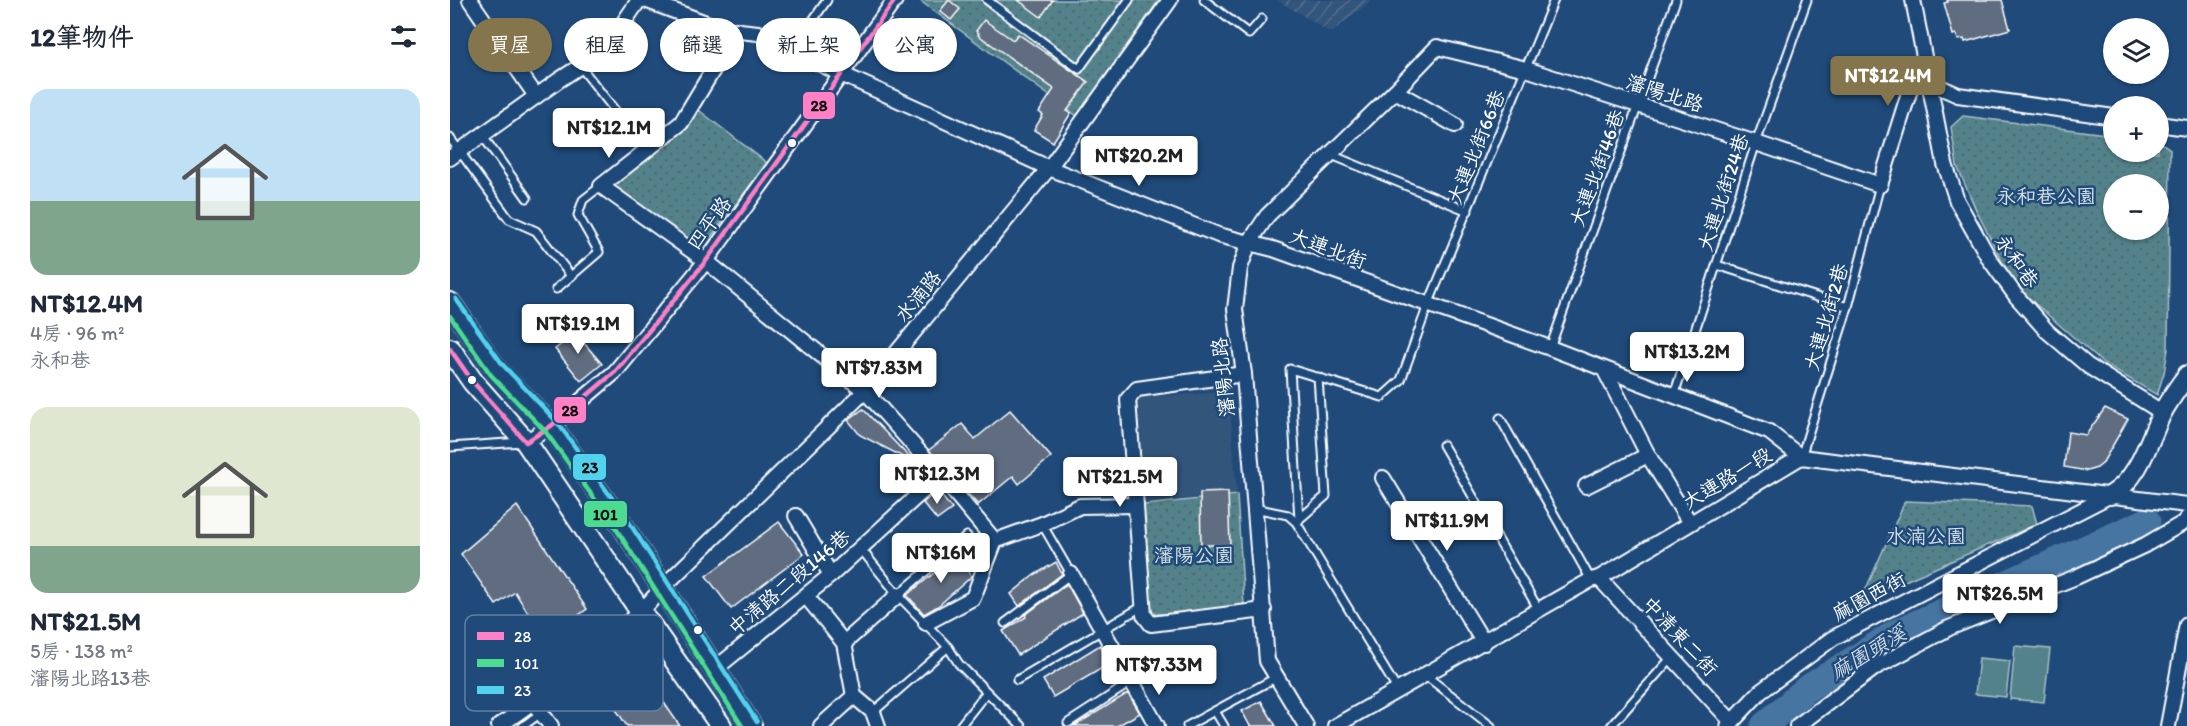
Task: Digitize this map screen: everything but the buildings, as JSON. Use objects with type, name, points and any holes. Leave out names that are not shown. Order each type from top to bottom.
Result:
[{"type":"main road","points":[[450,303],[497,370],[551,426],[621,523],[751,726]]},
{"type":"main road","points":[[450,349],[473,382],[526,442],[643,615]]},
{"type":"main road","points":[[663,643],[721,726]]},
{"type":"street","points":[[470,0],[536,96]]},
{"type":"street","points":[[627,18],[639,0]]},
{"type":"street","name":"大連北街","points":[[645,0],[677,6],[700,18]]},
{"type":"street","name":"四平路","points":[[526,442],[551,426],[615,372],[706,261],[895,0]]},
{"type":"street","name":"水湳路","points":[[638,615],[663,587],[865,391],[1049,168],[1170,0]]},
{"type":"street","name":"永和巷","points":[[1913,0],[1945,164],[1957,201],[1996,269],[2047,331],[2088,366],[2163,413]]},
{"type":"street","name":"瀋陽北路","points":[[1306,726],[1267,661],[1244,374],[1235,309],[1240,268],[1249,243],[1267,216],[1437,47],[1526,69],[1756,142],[1880,185]]},
{"type":"street","points":[[455,154],[571,72]]},
{"type":"street","points":[[712,72],[681,123],[600,186],[706,261],[865,391],[995,541]]},
{"type":"street","name":"大連北街","points":[[837,72],[1049,168],[1218,235],[1273,249],[1550,348],[1769,432],[1801,457]]},
{"type":"street","points":[[1880,185],[1913,80],[1917,78],[1958,95],[2103,115]]},
{"type":"street","points":[[1395,91],[1455,125]]},
{"type":"street","points":[[2169,126],[2187,128]]},
{"type":"street","points":[[1605,371],[1648,454],[1690,523]]},
{"type":"street","points":[[1244,374],[1137,389],[1128,399],[1143,606],[1144,615],[1150,624],[1264,610]]},
{"type":"street","points":[[2111,495],[2118,491],[2138,464],[2163,413],[2187,375]]},
{"type":"street","points":[[1586,486],[1648,454]]},
{"type":"street","name":"大連路一段","points":[[1335,726],[1595,579],[1801,457],[2187,505]]},
{"type":"street","name":"中清路二段146巷","points":[[715,669],[831,575],[940,475]]},
{"type":"street","points":[[1383,478],[1484,643]]},
{"type":"street","name":"麻園西街","points":[[1730,724],[1760,692],[1833,638],[2111,495]]},
{"type":"street","points":[[926,623],[973,598],[995,541],[1042,524],[1080,506],[1136,505]]},
{"type":"street","points":[[796,516],[831,575]]},
{"type":"street","points":[[1797,726],[1876,667],[1949,628],[2076,577],[2145,545],[2187,519]]},
{"type":"street","points":[[1071,574],[1157,726]]},
{"type":"street","name":"中清東二街","points":[[1595,579],[1672,657],[1730,724]]},
{"type":"street","points":[[844,643],[898,595]]},
{"type":"street","points":[[806,596],[844,643],[854,696],[873,712],[878,726]]},
{"type":"street","points":[[2168,726],[2181,696],[2187,624]]},
{"type":"street","points":[[821,726],[854,696]]},
{"type":"street","name":"水湳路","points":[[499,726],[531,711]]},
{"type":"street","points":[[539,711],[551,726]]},
{"type":"lane","points":[[814,18],[827,0]]},
{"type":"lane","points":[[987,0],[1079,69],[1129,0]]},
{"type":"lane","points":[[1204,0],[1250,34],[1262,19]]},
{"type":"lane","name":"大連北街66巷","points":[[1318,377],[1382,397],[1401,380],[1428,305],[1554,0]]},
{"type":"lane","name":"大連北街46巷","points":[[1550,348],[1676,0]]},
{"type":"lane","name":"大連北街24巷","points":[[1674,395],[1756,142],[1807,0]]},
{"type":"lane","points":[[585,72],[646,150]]},
{"type":"lane","points":[[482,135],[527,198]]},
{"type":"lane","points":[[450,138],[455,154],[509,219],[536,231],[571,276]]},
{"type":"lane","points":[[1329,154],[1468,211]]},
{"type":"lane","name":"大連北街2巷","points":[[1801,457],[1848,307],[1880,185]]},
{"type":"lane","points":[[556,290],[599,252],[578,215],[583,200],[600,186]]},
{"type":"lane","points":[[1717,265],[1848,307]]},
{"type":"lane","points":[[1290,369],[1318,377],[1326,496],[1297,521],[1290,369]]},
{"type":"lane","name":"中清東二街","points":[[1500,418],[1595,579]]},
{"type":"lane","points":[[450,447],[526,442]]},
{"type":"lane","points":[[1443,446],[1539,610]]},
{"type":"lane","points":[[1254,508],[1288,515],[1297,521],[1398,691]]},
{"type":"lane","points":[[1005,623],[1071,574],[1042,524]]},
{"type":"lane","points":[[898,595],[967,536]]},
{"type":"lane","points":[[861,549],[898,595],[948,647],[959,664],[1021,726]]},
{"type":"lane","points":[[1017,680],[1143,606]]},
{"type":"lane","points":[[873,712],[948,647]]},
{"type":"lane","points":[[1611,726],[1672,657]]},
{"type":"lane","points":[[1425,675],[1491,726]]},
{"type":"lane","points":[[1187,726],[1277,676]]},
{"type":"lane","points":[[1068,723],[1132,681]]},
{"type":"lane","points":[[960,726],[986,693]]},
{"type":"lane","points":[[523,726],[535,711]]},
{"type":"lane","points":[[1215,711],[1224,726]]},
{"type":"shaded area","points":[[1277,0],[1372,0],[1331,33]]},
{"type":"shaded area","points":[[1229,392],[1237,494],[1144,503],[1136,403],[1142,397]]},
{"type":"green space","points":[[919,0],[1159,0],[1077,116],[957,28],[957,18],[944,18]]},
{"type":"green space","points":[[696,108],[767,163],[701,250],[612,185]]},
{"type":"green space","name":"永和巷公園","points":[[1963,116],[2103,134],[2103,162],[2169,162],[2170,149],[2168,349],[2157,395],[2104,364],[2014,285],[1976,210],[1957,166],[1951,127]]},
{"type":"green space","name":"瀋陽公園","points":[[1237,495],[1244,605],[1239,611],[1156,614],[1150,607],[1144,505]]},
{"type":"green space","name":"水湳公園","points":[[1905,501],[2032,506],[2037,524],[1861,600]]},
{"type":"green space","points":[[2015,646],[2050,649],[2044,702],[2010,699]]},
{"type":"green space","points":[[1979,658],[2010,661],[2006,697],[1975,694]]},
{"type":"waterway","name":"麻園頭溪","points":[[1764,726],[1805,690],[1897,632],[2147,521]]},
{"type":"transit line","name":"28","points":[[450,349],[473,382],[526,442],[551,426],[615,372],[706,261],[895,0]]},
{"type":"transit line","name":"23","points":[[456,299],[503,365],[557,422],[627,519],[757,722]]},
{"type":"transit line","name":"101","points":[[450,316],[491,375],[545,431],[615,527],[742,726]]}]
